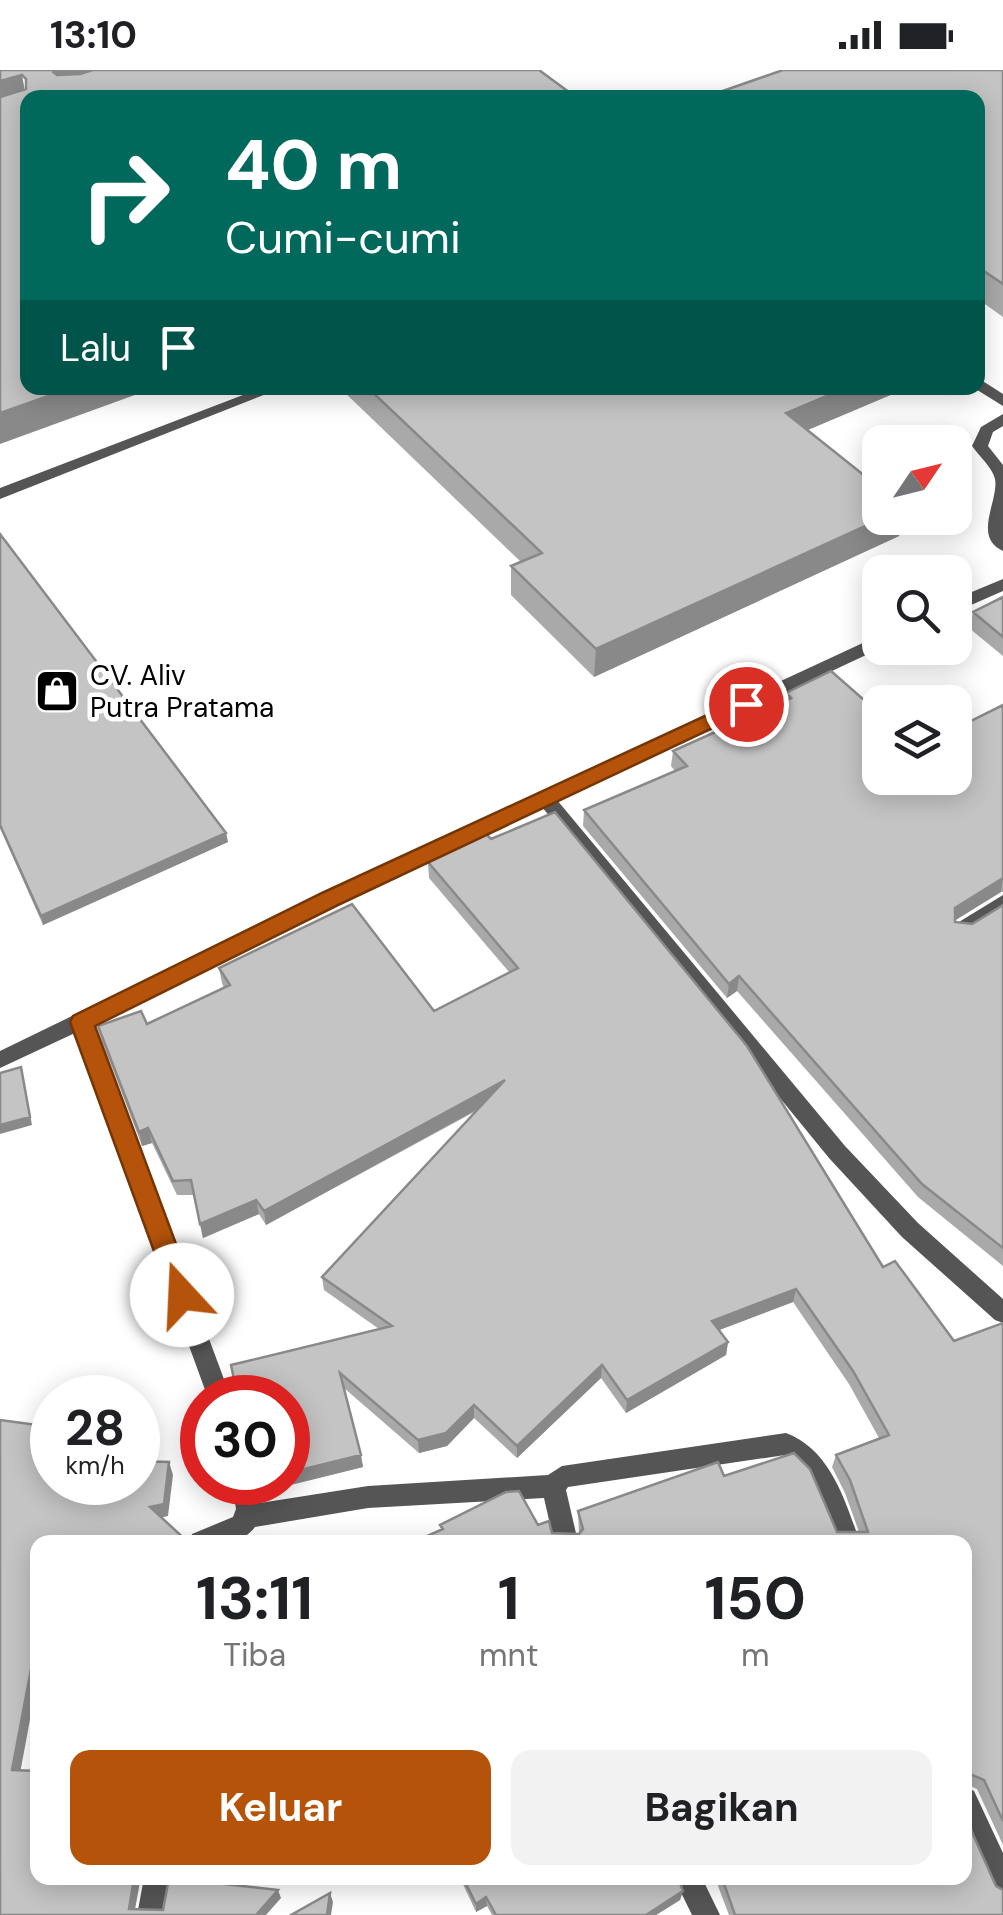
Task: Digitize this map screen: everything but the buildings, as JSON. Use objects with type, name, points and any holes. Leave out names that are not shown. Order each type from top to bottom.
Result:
[{"type":"street","points":[[0,494],[255,395]]},
{"type":"street","points":[[1003,419],[986,430],[980,446],[1002,474],[1003,486],[994,513],[997,536],[1003,546]]},
{"type":"street","points":[[972,598],[1003,584]]},
{"type":"street","points":[[0,1060],[862,649]]},
{"type":"street","points":[[544,798],[837,1152],[910,1230],[1003,1313]]},
{"type":"street","points":[[961,930],[1003,902]]},
{"type":"street","points":[[82,1022],[212,1375]]},
{"type":"street","points":[[223,1535],[232,1532],[249,1516],[368,1497],[552,1486],[562,1477],[786,1444],[802,1450],[811,1462],[845,1535]]},
{"type":"street","points":[[552,1486],[564,1535]]},
{"type":"street","points":[[247,1505],[249,1516]]},
{"type":"street","points":[[972,1815],[1003,1883]]},
{"type":"street","points":[[150,1915],[156,1885]]},
{"type":"street","points":[[691,1885],[706,1915]]},
{"type":"place","name":"CV. Aliv Putra Pratama","points":[[57,691]]},
{"type":"route","points":[[182,1295],[82,1022],[330,899],[746,704]]}]
